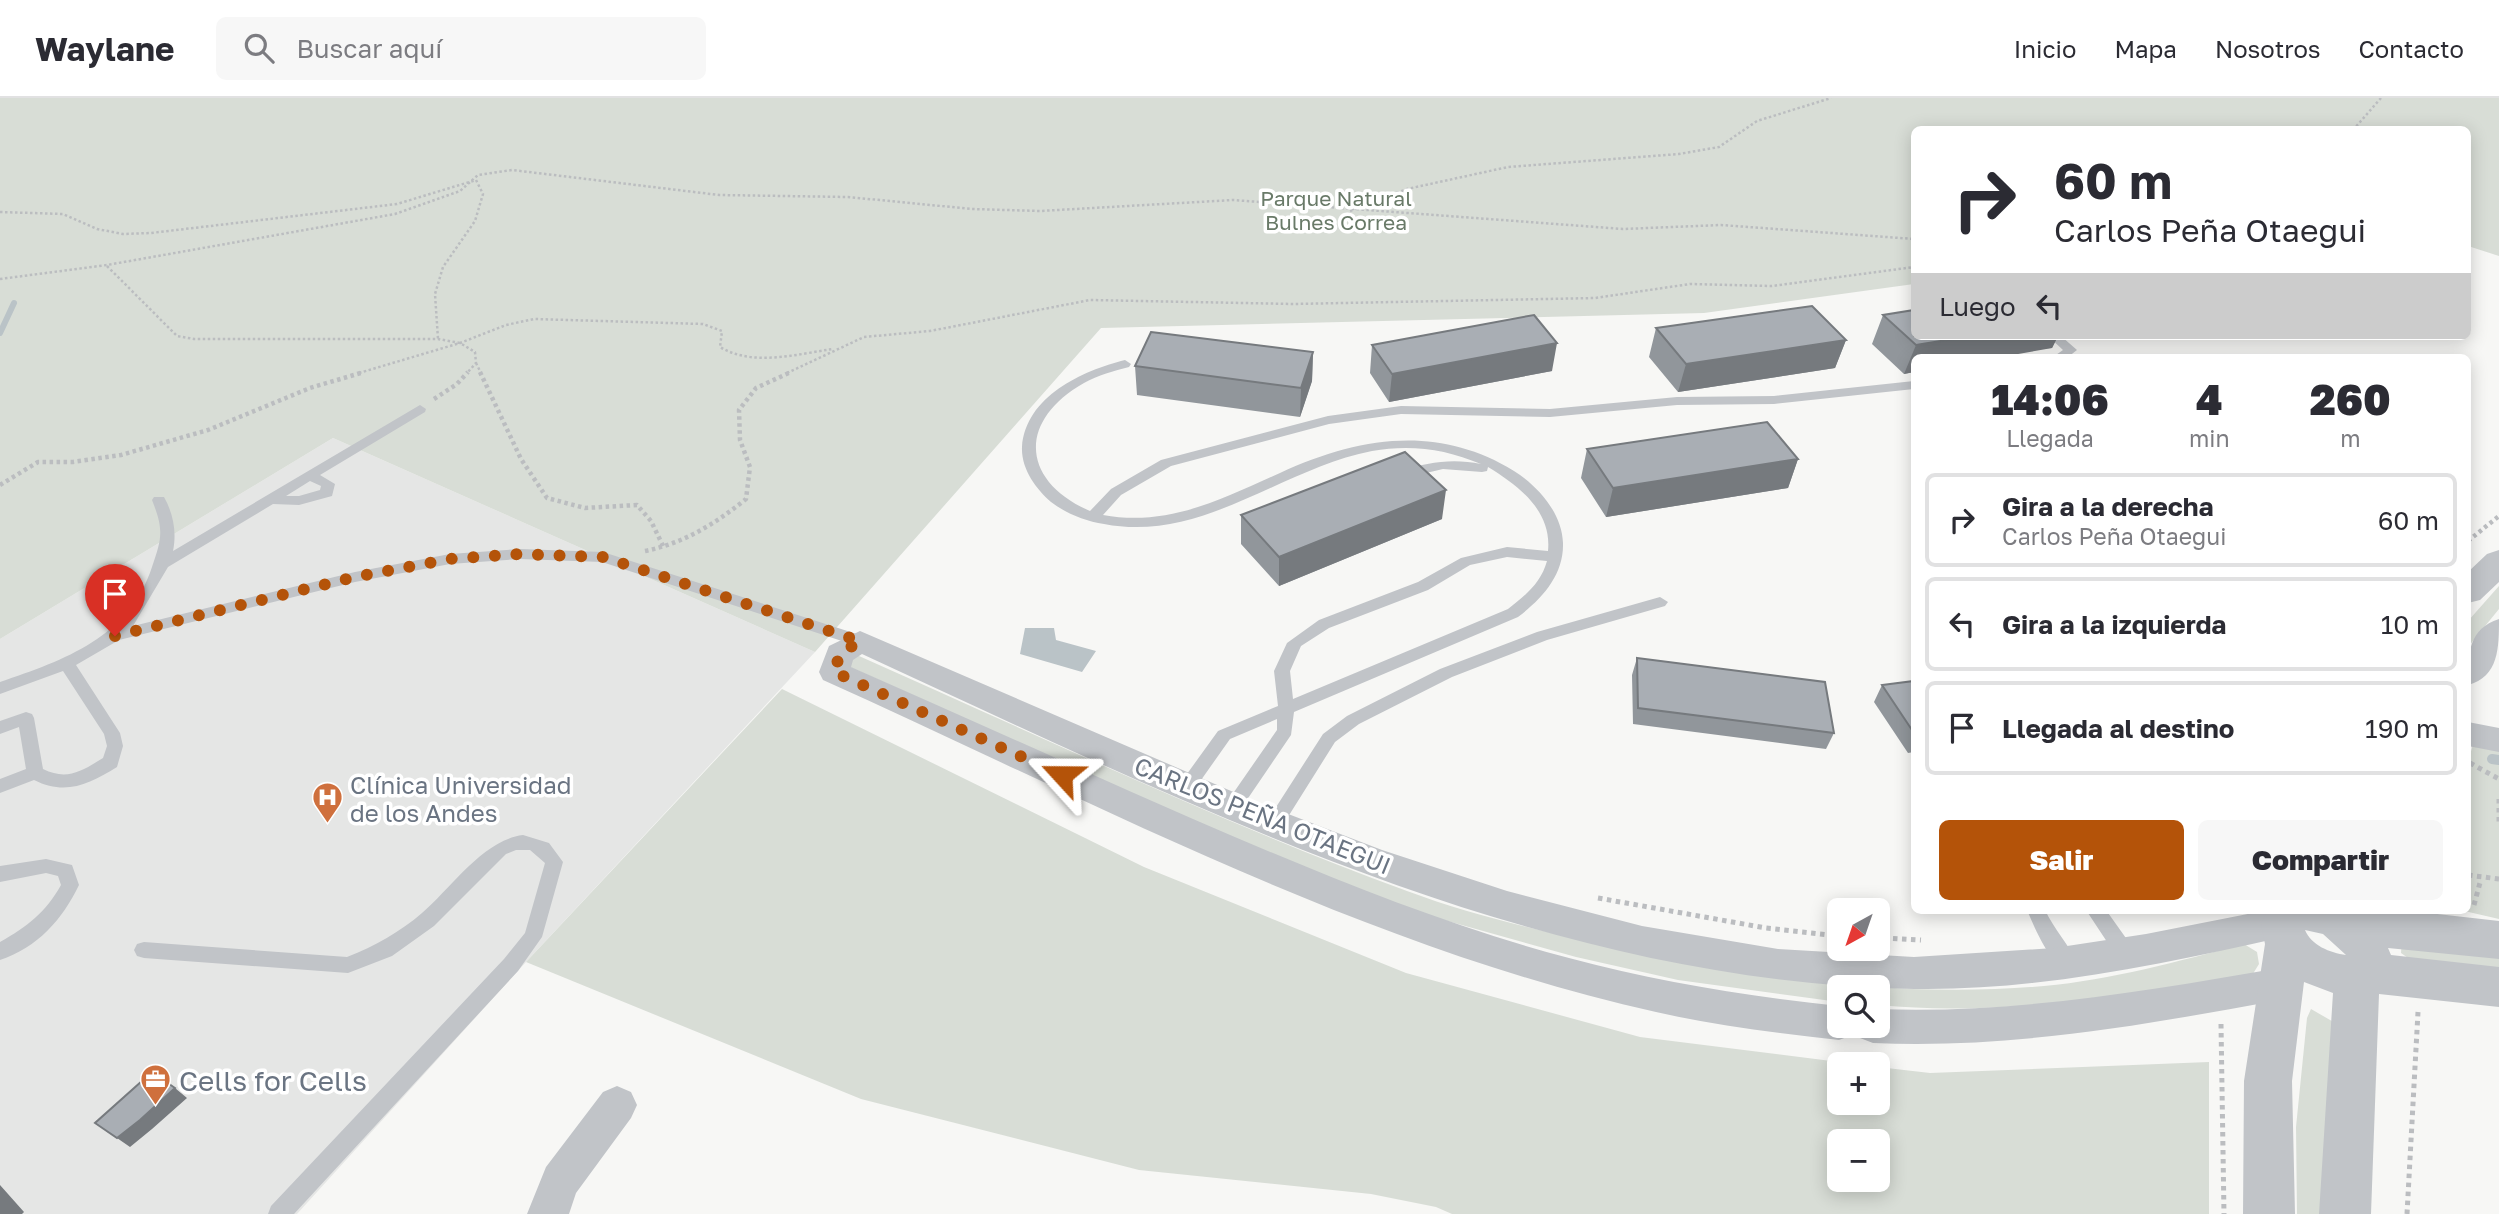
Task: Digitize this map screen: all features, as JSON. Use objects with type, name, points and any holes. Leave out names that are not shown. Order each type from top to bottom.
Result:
[{"type":"street","points":[[2471,588],[2499,562]]},
{"type":"street","points":[[2471,667],[2499,632]]},
{"type":"street","name":"CARLOS PEÑA OTAEGUI","points":[[1827,1022],[1734,1011],[1658,997],[1513,958],[1383,914],[1215,843],[834,672],[840,654],[860,641],[1275,823],[1397,870],[1500,905],[1714,955],[1780,965],[1911,974],[2068,964],[2126,954],[2289,934]]},
{"type":"street","points":[[2471,748],[2499,740]]},
{"type":"street","points":[[1890,1026],[2023,1025],[2084,1019],[2197,998],[2318,914]]},
{"type":"street","points":[[2323,914],[2351,922],[2402,929],[2486,924]]},
{"type":"street","points":[[2345,1214],[2360,973],[2369,962],[2367,950],[2351,922]]},
{"type":"street","points":[[2289,934],[2306,962],[2325,972],[2343,976],[2360,973],[2499,988]]},
{"type":"street","points":[[2269,1214],[2268,1081],[2289,934]]},
{"type":"street","points":[[548,1214],[559,1181],[617,1105]]},
{"type":"lane","points":[[2059,340],[2071,351],[2065,354]]},
{"type":"lane","points":[[1125,364],[1075,383],[1049,405],[1034,427],[1028,455],[1039,485],[1048,496],[1092,518],[1140,524],[1214,511],[1308,467],[1395,442],[1456,450],[1509,474],[1524,485],[1547,512],[1556,542],[1555,557],[1542,588],[1513,613],[1431,650],[1286,707],[1224,736],[1188,785]]},
{"type":"lane","points":[[1092,518],[1116,492],[1166,463],[1328,420],[1401,410],[1550,414],[1677,401],[1774,400],[1911,385]]},
{"type":"lane","points":[[159,566],[421,409]]},
{"type":"lane","points":[[1385,481],[1433,464],[1462,463],[1509,474]]},
{"type":"lane","points":[[270,499],[299,501],[327,493],[328,484],[310,476]]},
{"type":"lane","points":[[115,636],[145,596],[167,548],[167,520],[159,500]]},
{"type":"lane","points":[[1234,805],[1285,731],[1286,707],[1282,671],[1295,643],[1324,624],[1423,586],[1466,561],[1507,552],[1555,557]]},
{"type":"lane","points":[[0,688],[67,664],[115,636],[355,577],[450,559],[520,554],[603,557],[860,641]]},
{"type":"lane","points":[[1275,823],[1329,738],[1353,720],[1446,673],[1542,636],[1660,602]]},
{"type":"lane","points":[[0,728],[26,718],[35,772],[52,783],[69,784],[111,762],[116,746],[112,733],[67,664]]},
{"type":"lane","points":[[0,786],[35,772]]},
{"type":"lane","points":[[144,950],[348,965],[385,950],[427,920],[500,849],[514,842],[532,840],[546,849],[554,862],[533,937],[511,965],[279,1214]]},
{"type":"lane","points":[[0,874],[46,866],[66,870],[71,885],[55,915],[37,931],[0,952]]},
{"type":"lane","points":[[2038,914],[2047,934],[2068,964]]},
{"type":"lane","points":[[2098,914],[2126,954]]},
{"type":"path","points":[[1348,211],[1407,189],[1508,167],[1679,154],[1719,147],[1757,121],[1831,98]]},
{"type":"path","points":[[2356,126],[2381,98]]},
{"type":"path","points":[[0,279],[107,265],[396,214],[460,191],[476,180],[478,175],[488,171],[512,170],[719,195],[837,196],[1040,211],[1233,201],[1300,203],[1348,211],[1623,229],[1721,225],[1911,239]]},
{"type":"path","points":[[2,211],[63,214],[97,229],[123,234],[151,233],[397,204],[476,180]]},
{"type":"path","points":[[438,339],[436,294],[443,267],[475,221],[482,194],[476,180]]},
{"type":"path","points":[[107,265],[177,336],[194,339],[438,339],[460,343],[475,352],[476,363],[521,459],[547,498],[585,508],[637,505],[651,521],[664,548]]},
{"type":"path","points":[[603,557],[664,548],[711,527],[746,499],[750,467],[740,440],[739,410],[743,401],[756,388],[864,337],[930,331],[1090,300],[1294,304],[1568,299],[1690,284],[1772,286],[1911,267]]},
{"type":"path","points":[[0,485],[38,462],[73,462],[121,455],[171,441],[208,430],[310,388],[460,343],[506,325],[534,319],[703,324],[722,331],[720,347],[726,352],[750,359],[838,348]]},
{"type":"path","points":[[421,409],[457,384],[476,363]]},
{"type":"path","points":[[2471,539],[2499,516]]},
{"type":"path","points":[[2471,751],[2499,779]]},
{"type":"path","points":[[2499,799],[2499,824]]},
{"type":"path","points":[[2471,876],[2499,879]]},
{"type":"path","points":[[2481,879],[2486,924]]},
{"type":"path","points":[[2197,998],[2224,1027],[2224,1214]]},
{"type":"path","points":[[2407,1214],[2418,1010],[2428,1011]]},
{"type":"shaded area","name":"Clínica Universidad de los Andes","points":[[333,438],[815,652],[526,962],[297,1214],[0,1214],[0,639]]},
{"type":"shaded area","points":[[1025,628],[1054,628],[1056,640],[1096,651],[1082,672],[1020,654]]},
{"type":"green space","name":"Parque Natural Bulnes Correa","points":[[0,98],[2499,98],[2499,256],[2471,247],[2471,126],[1911,126],[1911,284],[1704,313],[1101,328],[815,652],[333,438],[0,639]]},
{"type":"green space","points":[[2499,586],[2499,609],[2471,643],[2471,618]]},
{"type":"green space","points":[[852,656],[859,656],[1268,837],[1432,900],[1534,929],[1611,946],[1718,967],[1827,982],[1827,1000],[1678,980],[1576,957],[1401,908],[1263,852],[850,667]]},
{"type":"green space","points":[[782,689],[1144,867],[1406,973],[1640,1037],[1827,1060],[1827,1115],[1890,1115],[1890,1068],[1930,1073],[2209,1062],[2209,1214],[1452,1214],[1436,1207],[1371,1194],[1139,1170],[861,1099],[526,962]]},
{"type":"green space","points":[[2474,741],[2499,746],[2499,919],[2471,913],[2471,752]]},
{"type":"green space","points":[[2402,938],[2499,949],[2499,970],[2408,958],[2401,953]]},
{"type":"green space","points":[[2244,944],[2257,952],[2259,964],[2251,977],[2112,997],[2018,1006],[1925,1008],[1890,1006],[1890,988],[1989,989],[2069,983],[2145,969]]},
{"type":"green space","points":[[2311,1009],[2337,1024],[2324,1214],[2297,1214],[2296,1127],[2307,1018]]},
{"type":"building","points":[[1812,306],[1846,340],[1686,364],[1656,328]]},
{"type":"building","points":[[1911,310],[1911,340],[1947,340],[1916,345],[1883,315]]},
{"type":"building","points":[[1534,315],[1557,343],[1392,374],[1372,345]]},
{"type":"building","points":[[1151,332],[1313,352],[1301,388],[1135,366]]},
{"type":"building","points":[[1767,422],[1798,459],[1613,488],[1587,449]]},
{"type":"building","points":[[1405,452],[1446,490],[1279,557],[1241,515]]},
{"type":"building","points":[[1637,658],[1825,682],[1834,733],[1638,708]]},
{"type":"building","points":[[1911,681],[1911,728],[1882,685]]},
{"type":"building","points":[[152,1072],[175,1088],[117,1138],[95,1123]]},
{"type":"waterway","points":[[0,333],[14,303]]},
{"type":"waterway","points":[[2492,759],[2499,760]]},
{"type":"place","name":"Clínica Universidad de los Andes","points":[[327,825]]},
{"type":"place","name":"Cells for Cells","points":[[156,1107]]},
{"type":"route","points":[[115,636],[355,577],[450,559],[520,554],[603,557],[632,564],[860,641],[840,654],[834,672],[1062,775]]}]
